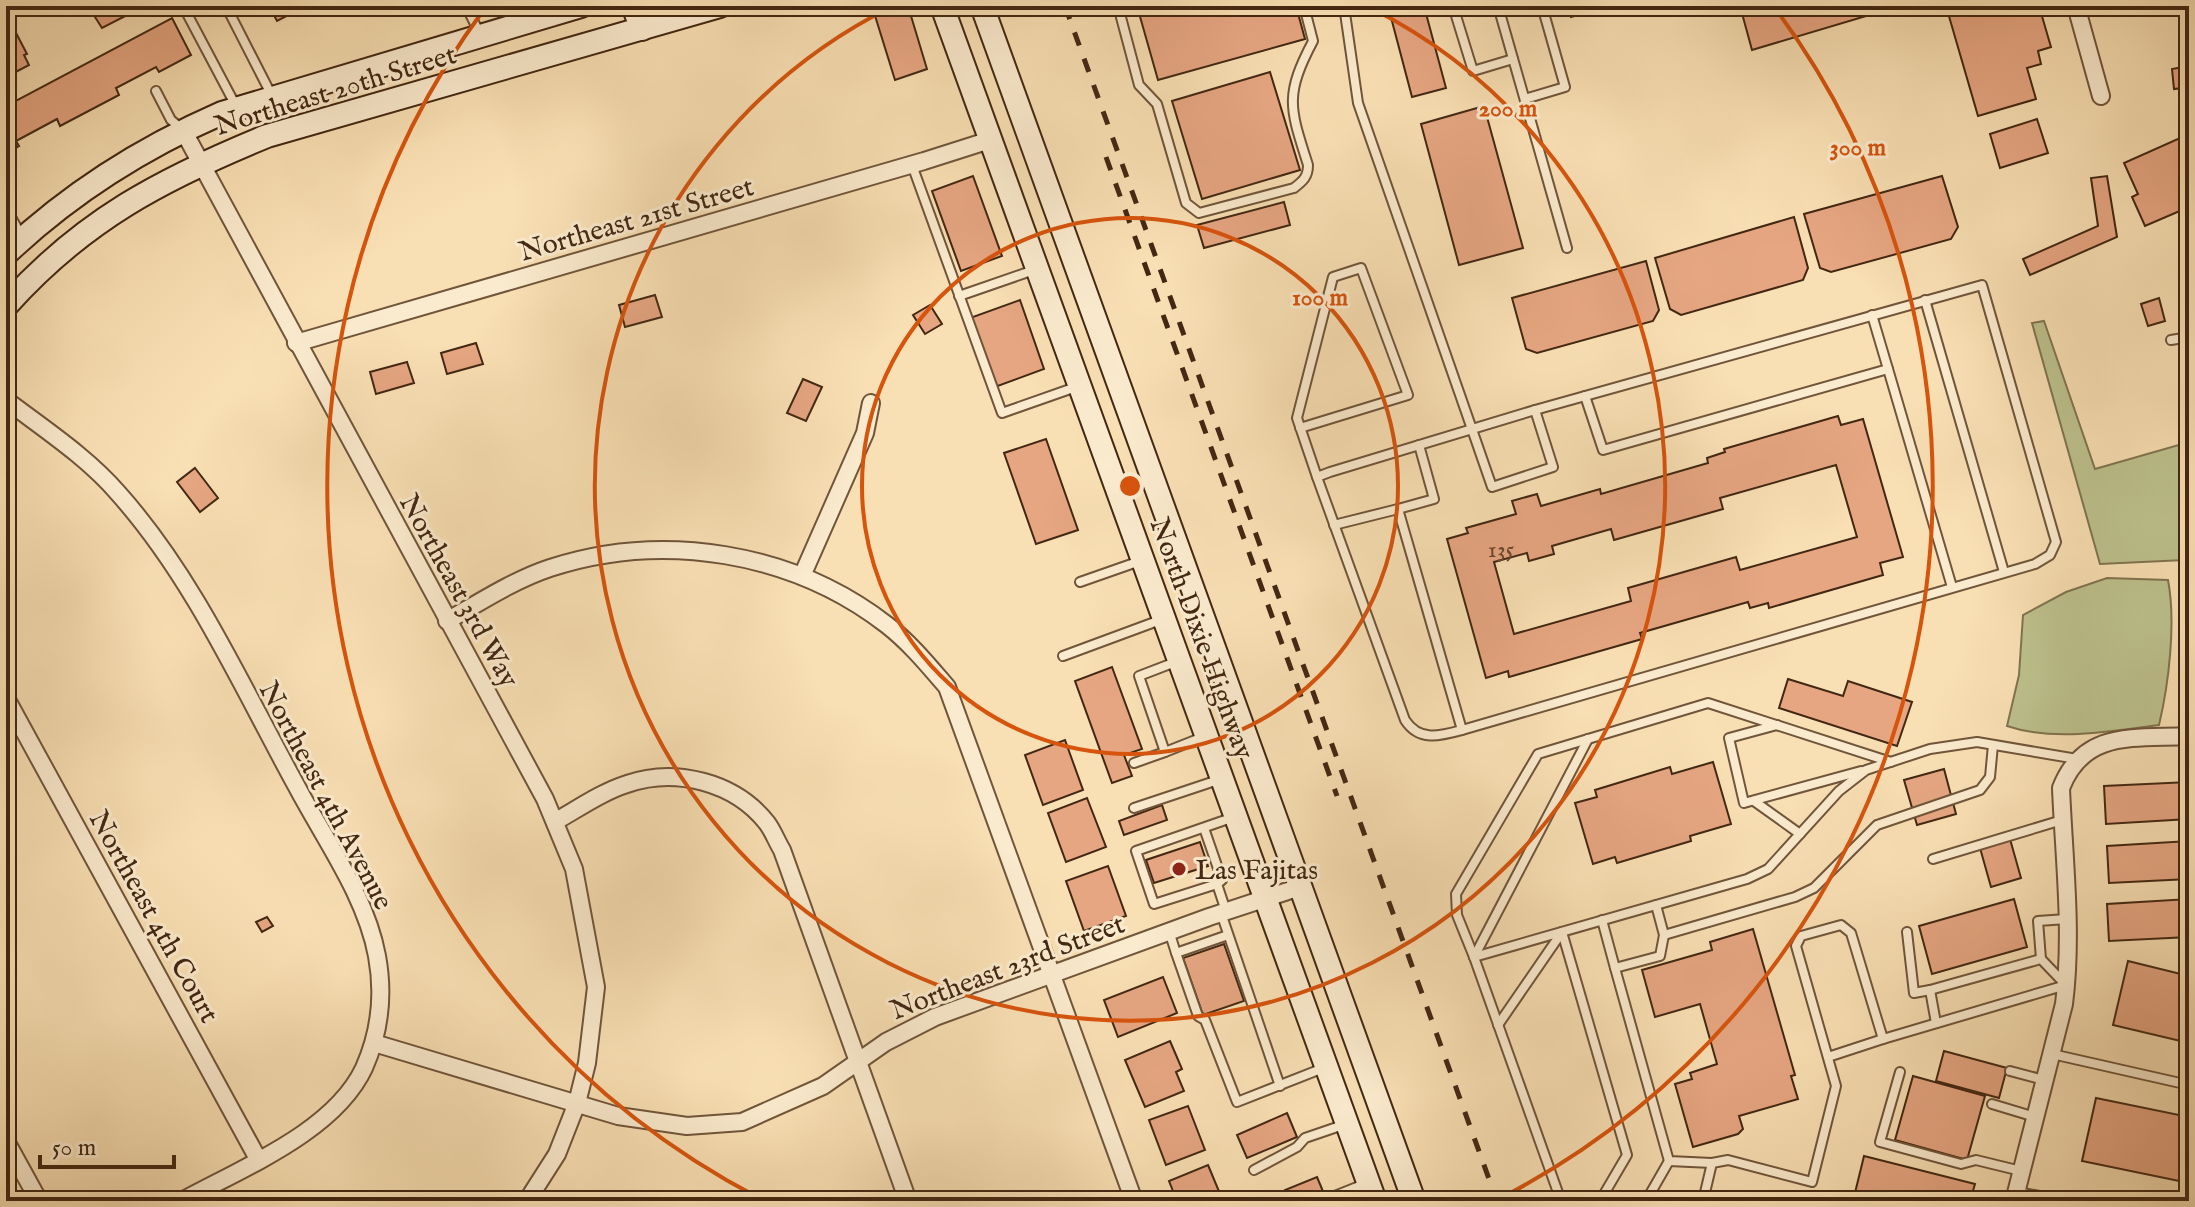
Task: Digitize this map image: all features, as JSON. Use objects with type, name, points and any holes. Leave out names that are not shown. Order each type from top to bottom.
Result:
[{"type":"main road","name":"Northeast 20th Street","points":[[6,254],[45,218],[99,178],[183,130],[237,108],[480,35],[537,12],[581,6]]},
{"type":"main road","points":[[633,6],[642,29]]},
{"type":"main road","name":"Northeast 20th Street","points":[[6,306],[36,272],[77,238],[142,193],[199,164],[267,136],[720,6]]},
{"type":"main road","name":"North Dixie Highway","points":[[942,6],[1371,1192]]},
{"type":"main road","name":"North Dixie Highway","points":[[982,6],[1414,1201]]},
{"type":"main road","points":[[1103,450],[1138,438]]},
{"type":"street","points":[[2076,6],[2101,96]]},
{"type":"street","name":"Northeast 3rd Way","points":[[183,130],[556,821],[574,869],[596,987],[587,1063],[577,1103],[557,1154],[527,1201]]},
{"type":"street","name":"Northeast 21st Street","points":[[296,343],[990,140]]},
{"type":"street","name":"Northeast 4th Avenue","points":[[6,400],[58,439],[116,490],[158,541],[202,613],[358,900],[377,953],[382,994],[374,1043],[353,1086],[328,1116],[313,1128],[182,1201]]},
{"type":"street","points":[[802,576],[865,433],[871,403]]},
{"type":"street","points":[[447,621],[547,569],[587,558],[634,552],[679,551],[723,554],[761,562],[802,576],[851,600],[888,625],[918,652],[947,687],[1134,1201]]},
{"type":"street","name":"Northeast 4th Court","points":[[6,698],[258,1159]]},
{"type":"street","points":[[2016,1196],[2066,985],[2067,919],[2061,788],[2068,770],[2079,757],[2098,744],[2114,740],[2189,736]]},
{"type":"street","points":[[556,821],[625,784],[658,777],[699,780],[725,790],[767,823],[782,850],[908,1201]]},
{"type":"street","name":"Northeast 23rd Street","points":[[374,1043],[618,1116],[687,1126],[742,1122],[823,1086],[902,1033],[935,1017],[1169,931],[1300,887]]},
{"type":"street","points":[[6,1141],[39,1201]]},
{"type":"lane","points":[[183,6],[237,108]]},
{"type":"lane","points":[[226,6],[273,97]]},
{"type":"lane","points":[[466,6],[480,35]]},
{"type":"lane","points":[[1118,6],[1139,85],[1157,104],[1186,203],[1199,213],[1294,188],[1308,173],[1293,117],[1293,86],[1301,62],[1313,41],[1304,6]]},
{"type":"lane","points":[[1344,6],[1358,103],[1492,487],[1553,467],[1535,410]]},
{"type":"lane","points":[[1453,6],[1473,71],[1513,59]]},
{"type":"lane","points":[[1498,6],[1567,248]]},
{"type":"lane","points":[[1525,99],[1565,87],[1542,6]]},
{"type":"lane","points":[[156,91],[171,120],[183,130]]},
{"type":"lane","points":[[912,165],[1002,413],[1079,386]]},
{"type":"lane","points":[[6,208],[23,238]]},
{"type":"lane","points":[[1300,428],[1408,395],[1361,268],[1333,277],[1297,418],[1300,428],[1317,477],[1334,525],[1405,720],[1411,729],[1427,736],[1462,730],[2035,564],[2050,555],[2056,542],[1982,285],[1535,410],[1317,477]]},
{"type":"lane","points":[[959,296],[1037,269]]},
{"type":"lane","points":[[1925,300],[2004,572]]},
{"type":"lane","points":[[1872,315],[1952,587]]},
{"type":"lane","points":[[2171,340],[2189,337]]},
{"type":"lane","points":[[1585,396],[1603,450],[1888,369]]},
{"type":"lane","points":[[1334,525],[1434,499],[1419,445]]},
{"type":"lane","points":[[1398,509],[1462,730]]},
{"type":"lane","points":[[1080,582],[1142,560]]},
{"type":"lane","points":[[1063,656],[1163,619]]},
{"type":"lane","points":[[1165,752],[1139,676],[1178,660]]},
{"type":"lane","points":[[1561,1201],[1457,915],[1456,894],[1538,754],[1708,703],[1891,762]]},
{"type":"lane","points":[[1777,725],[1729,738],[1744,803],[1930,749],[1977,742],[2079,757]]},
{"type":"lane","points":[[1134,763],[1206,736]]},
{"type":"lane","points":[[1474,957],[1588,739]]},
{"type":"lane","points":[[1664,935],[1795,897],[1814,888],[1877,825],[1980,790],[1990,777],[1993,745]]},
{"type":"lane","points":[[1474,957],[1747,879],[1768,869],[1839,791],[1866,770]]},
{"type":"lane","points":[[1134,808],[1222,779]]},
{"type":"lane","points":[[1754,801],[1800,834]]},
{"type":"lane","points":[[1204,828],[1222,880],[1154,904],[1136,851],[1236,817]]},
{"type":"lane","points":[[1933,859],[2062,820]]},
{"type":"lane","points":[[1217,884],[1228,935],[1280,1086]]},
{"type":"lane","points":[[1615,968],[1660,956],[1664,935],[1656,905]]},
{"type":"lane","points":[[1828,1057],[2066,985],[2041,959],[2038,921],[2067,919]]},
{"type":"lane","points":[[1602,920],[1669,1161],[1646,1201]]},
{"type":"lane","points":[[1669,1161],[1712,1163],[1728,1160],[1812,1182],[1836,1086],[1796,946],[1801,936],[1841,925],[1851,933],[1883,1039]]},
{"type":"lane","points":[[1169,931],[1198,1016],[1205,1020],[1237,1102],[1326,1067]]},
{"type":"lane","points":[[1498,1025],[1562,932]]},
{"type":"lane","points":[[1562,932],[1627,1155],[1600,1201]]},
{"type":"lane","points":[[1907,932],[1914,993],[2041,959]]},
{"type":"lane","points":[[1176,953],[1228,935]]},
{"type":"lane","points":[[1930,990],[1936,1023]]},
{"type":"lane","points":[[2051,1054],[2189,1085]]},
{"type":"lane","points":[[2010,1071],[2045,1080]]},
{"type":"lane","points":[[1900,1072],[1880,1142],[1961,1164],[1976,1160],[2022,1171]]},
{"type":"lane","points":[[1992,1104],[2036,1117]]},
{"type":"lane","points":[[1254,1170],[1297,1147],[1305,1138],[1346,1124]]},
{"type":"lane","points":[[1703,1201],[1712,1163]]},
{"type":"lane","points":[[1332,1197],[1371,1192]]},
{"type":"lane","points":[[2016,1196],[2068,1201]]},
{"type":"green space","points":[[2044,321],[2095,469],[2189,442],[2189,565],[2185,560],[2100,564],[2032,323]]},
{"type":"green space","points":[[2107,578],[2168,580],[2170,652],[2159,725],[2063,734],[2025,731],[2007,726],[2019,675],[2023,615],[2066,592]]},
{"type":"building","points":[[88,6],[135,6],[137,10],[102,28]]},
{"type":"building","points":[[269,6],[306,6],[277,21]]},
{"type":"building","points":[[872,6],[908,6],[927,69],[895,80]]},
{"type":"building","points":[[1137,6],[1296,6],[1305,39],[1158,80]]},
{"type":"building","points":[[1388,6],[1424,6],[1446,88],[1412,97]]},
{"type":"building","points":[[1568,6],[1609,6],[1571,17]]},
{"type":"building","points":[[1740,6],[1893,6],[1893,8],[1752,50]]},
{"type":"building","points":[[1946,6],[2039,6],[2051,47],[2038,51],[2041,64],[2027,68],[2036,99],[1978,116]]},
{"type":"building","points":[[172,18],[191,55],[159,72],[156,67],[116,88],[119,95],[60,126],[57,119],[16,141],[19,146],[6,153],[6,106]]},
{"type":"building","points":[[6,23],[12,33],[15,31],[29,65],[6,77]]},
{"type":"building","points":[[2189,66],[2189,87],[2174,89],[2172,69]]},
{"type":"building","points":[[1270,72],[1300,170],[1202,199],[1172,101]]},
{"type":"building","points":[[1484,106],[1523,248],[1459,265],[1421,124]]},
{"type":"building","points":[[2037,119],[2048,153],[2000,168],[1990,134]]},
{"type":"building","points":[[2189,134],[2189,207],[2145,226],[2132,197],[2138,194],[2124,163]]},
{"type":"building","points":[[973,176],[1002,256],[961,271],[932,191]]},
{"type":"building","points":[[1942,176],[1958,227],[1951,239],[1831,272],[1820,268],[1804,214]]},
{"type":"building","points":[[2107,176],[2117,237],[2030,275],[2023,259],[2098,226],[2091,178]]},
{"type":"building","points":[[1284,202],[1290,225],[1204,248],[1197,225]]},
{"type":"building","points":[[1794,217],[1808,268],[1803,280],[1681,315],[1670,309],[1655,258]]},
{"type":"building","points":[[1646,261],[1659,310],[1653,321],[1537,353],[1526,349],[1512,298]]},
{"type":"building","points":[[655,295],[662,317],[625,327],[619,305]]},
{"type":"building","points":[[2159,298],[2165,321],[2148,326],[2141,304]]},
{"type":"building","points":[[1020,300],[1044,369],[995,387],[970,318]]},
{"type":"building","points":[[930,305],[942,324],[925,334],[913,315]]},
{"type":"building","points":[[476,343],[483,364],[447,374],[441,353]]},
{"type":"building","points":[[407,362],[414,383],[376,394],[370,372]]},
{"type":"building","points":[[803,379],[822,387],[806,421],[787,413]]},
{"type":"building","points":[[1838,416],[1841,425],[1863,419],[1903,557],[1880,563],[1883,575],[1769,608],[1768,603],[1750,608],[1748,602],[1640,633],[1642,639],[1509,677],[1508,671],[1486,678],[1447,539],[1468,533],[1466,528],[1516,514],[1512,501],[1537,494],[1541,506],[1600,489],[1601,494],[1708,463],[1707,458],[1725,452],[1724,449]],"holes":[[[1836,465],[1857,537],[1740,570],[1736,557],[1628,588],[1631,601],[1514,634],[1494,562],[1527,553],[1529,561],[1554,554],[1552,546],[1611,529],[1614,540],[1723,509],[1720,498]]]},
{"type":"building","points":[[1046,439],[1078,530],[1036,544],[1004,453]]},
{"type":"building","points":[[195,468],[218,498],[200,512],[177,482]]},
{"type":"building","points":[[1112,667],[1142,749],[1124,755],[1132,776],[1112,783],[1075,681]]},
{"type":"building","points":[[1788,679],[1843,696],[1848,681],[1912,702],[1897,746],[1779,708]]},
{"type":"building","points":[[1065,740],[1083,790],[1043,805],[1025,755]]},
{"type":"building","points":[[1713,762],[1731,824],[1690,836],[1691,841],[1617,863],[1615,857],[1593,864],[1575,803],[1597,797],[1595,790],[1670,767],[1672,774]]},
{"type":"building","points":[[1944,769],[1956,814],[1917,825],[1904,780]]},
{"type":"building","points":[[2189,782],[2189,819],[2106,824],[2104,786]]},
{"type":"building","points":[[1087,798],[1106,847],[1066,862],[1048,813]]},
{"type":"building","points":[[1162,805],[1167,820],[1124,835],[1119,821]]},
{"type":"building","points":[[2010,839],[2021,878],[1991,887],[1980,848]]},
{"type":"building","points":[[2189,841],[2189,879],[2109,883],[2107,846]]},
{"type":"building","points":[[1200,842],[1208,866],[1154,883],[1146,860]]},
{"type":"building","points":[[1108,866],[1126,916],[1084,931],[1066,881]]},
{"type":"building","points":[[2014,899],[2027,947],[1932,974],[1919,926]]},
{"type":"building","points":[[2189,899],[2189,937],[2109,941],[2107,904]]},
{"type":"building","points":[[267,917],[273,926],[262,932],[256,922]]},
{"type":"building","points":[[1753,929],[1795,1075],[1791,1076],[1798,1099],[1739,1116],[1743,1129],[1738,1134],[1693,1147],[1675,1084],[1692,1079],[1690,1073],[1717,1064],[1700,1004],[1655,1017],[1642,970],[1712,950],[1710,942]]},
{"type":"building","points":[[1224,944],[1244,1001],[1203,1015],[1183,958]]},
{"type":"building","points":[[2128,961],[2189,976],[2189,1043],[2113,1025]]},
{"type":"building","points":[[1163,977],[1177,1013],[1118,1037],[1104,1000]]},
{"type":"building","points":[[1170,1041],[1182,1069],[1176,1072],[1184,1091],[1145,1107],[1125,1060]]},
{"type":"building","points":[[1944,1051],[2007,1068],[1999,1098],[1936,1081]]},
{"type":"building","points":[[1913,1076],[1985,1096],[1967,1160],[1895,1140]]},
{"type":"building","points":[[2096,1098],[2189,1117],[2189,1183],[2082,1161]]},
{"type":"building","points":[[1188,1106],[1205,1150],[1166,1165],[1149,1120]]},
{"type":"building","points":[[1287,1113],[1297,1137],[1247,1158],[1237,1135]]},
{"type":"building","points":[[1864,1156],[1975,1184],[1970,1201],[1853,1201]]},
{"type":"building","points":[[1208,1165],[1223,1201],[1177,1201],[1169,1181]]},
{"type":"building","points":[[1317,1177],[1327,1201],[1289,1201],[1285,1190]]},
{"type":"railway","points":[[1065,6],[1497,1201]]},
{"type":"railway","points":[[1106,157],[1337,796]]},
{"type":"place","name":"Las Fajitas","points":[[1179,869]]}]
